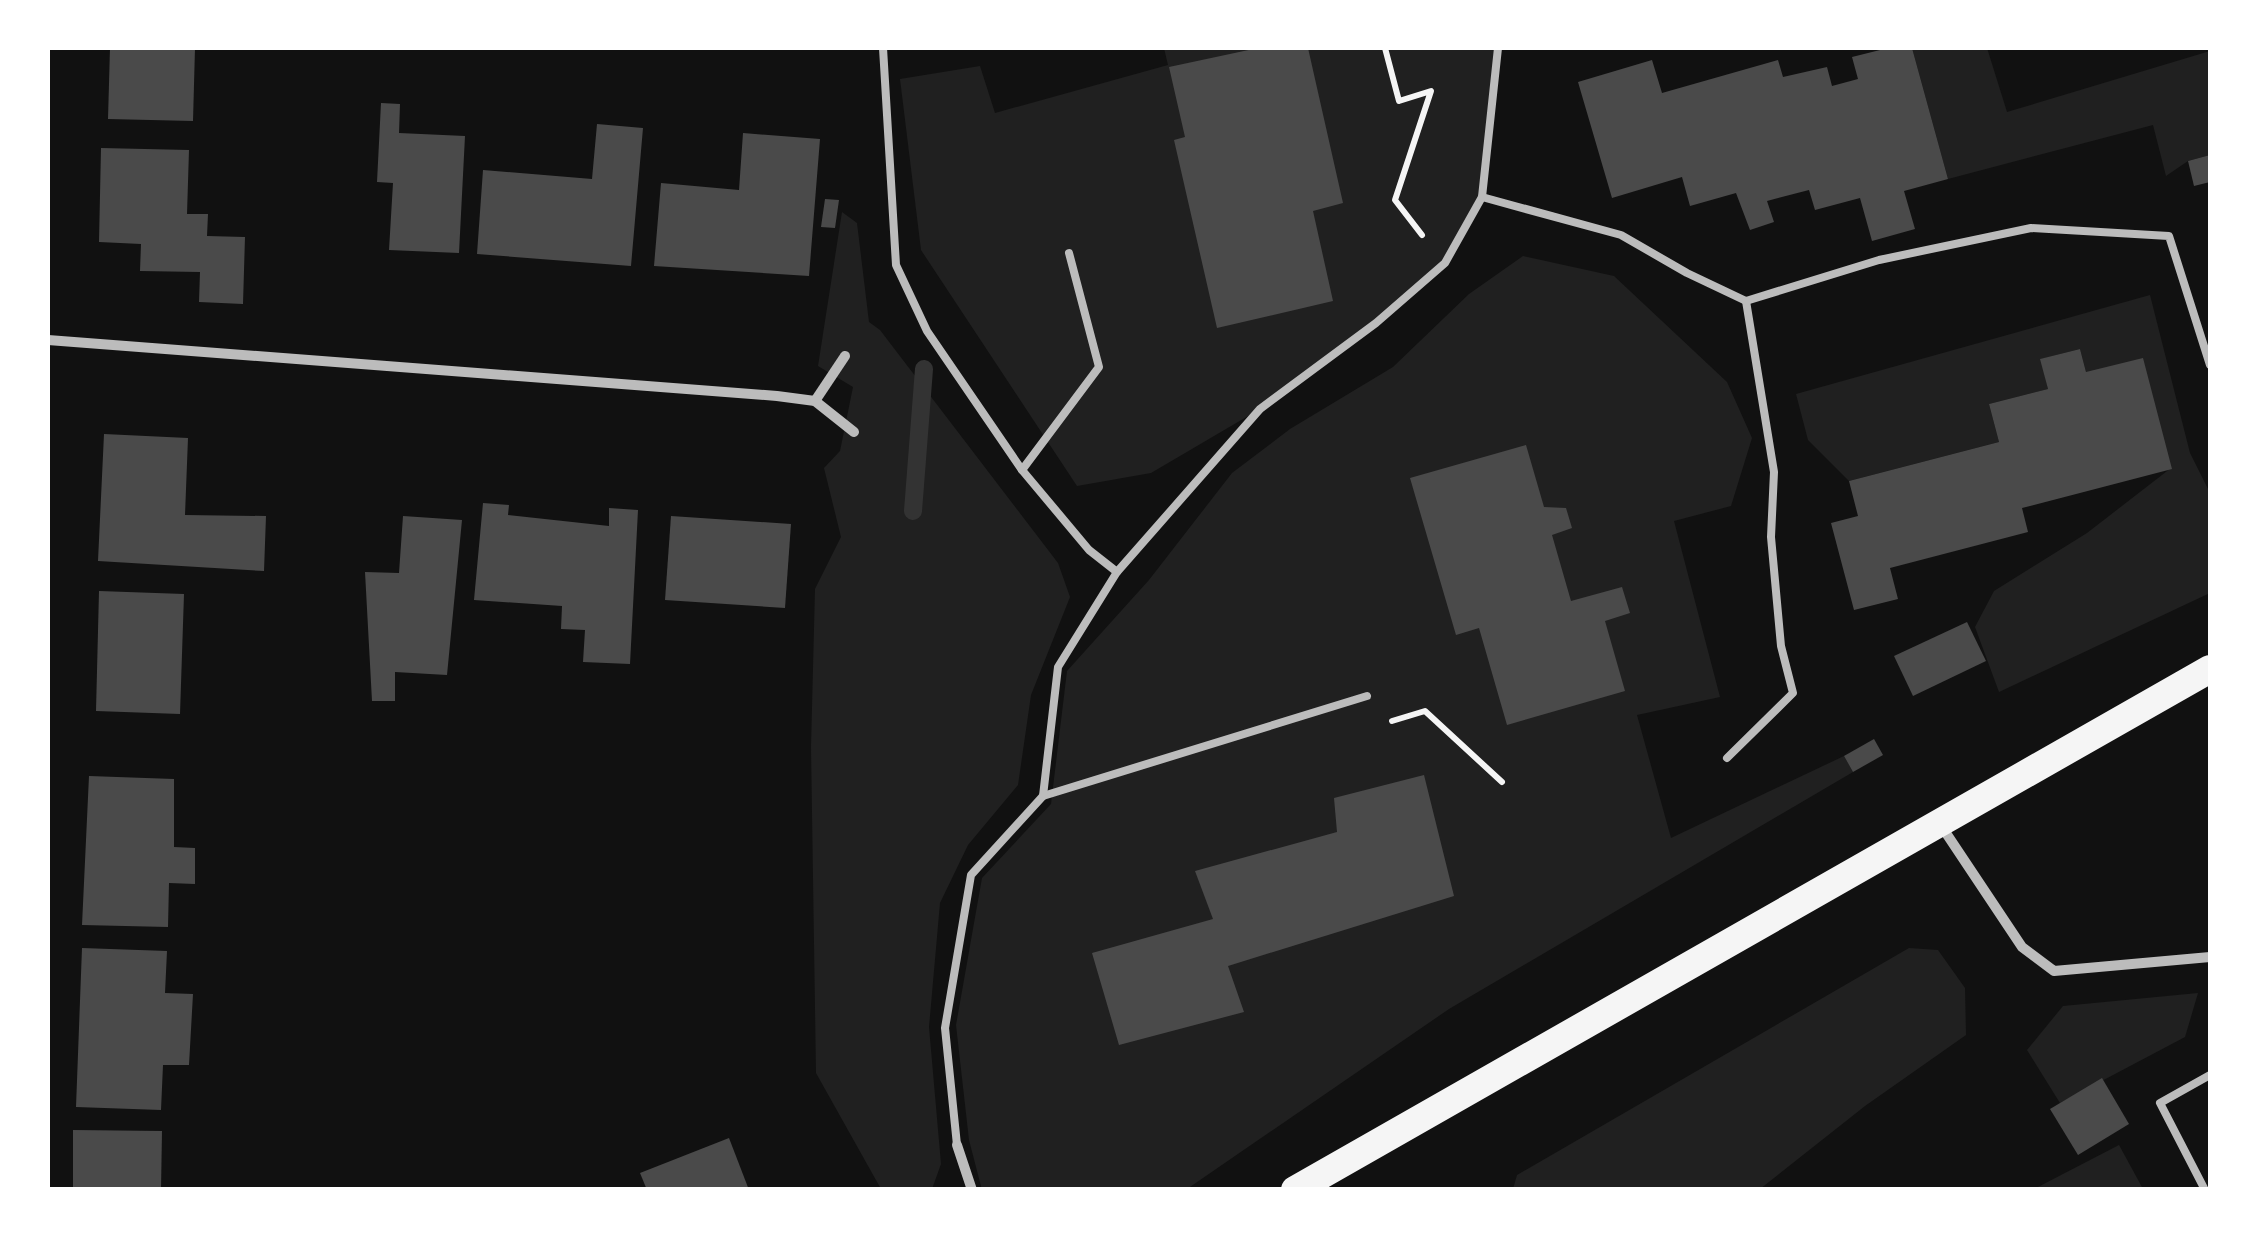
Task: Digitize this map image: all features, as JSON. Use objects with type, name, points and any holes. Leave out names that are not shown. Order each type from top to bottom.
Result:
[{"type":"highway","points":[[1295,1190],[2210,669]]},
{"type":"street","points":[[48,340],[815,401],[854,432]]},
{"type":"street","points":[[815,401],[844,356]]},
{"type":"street","points":[[1940,823],[2022,947],[2054,971],[2210,957]]},
{"type":"street","points":[[957,1144],[972,1190]]},
{"type":"lane","points":[[883,48],[896,265],[927,331],[1022,470],[1090,550],[1117,572]]},
{"type":"lane","points":[[1043,796],[1058,667],[1117,572],[1260,409],[1376,324],[1445,263],[1482,197],[1498,48]]},
{"type":"lane","points":[[1482,197],[1621,236],[1746,301],[1879,260],[2031,228],[2168,236],[2210,366]]},
{"type":"lane","points":[[1022,470],[1099,367],[1068,253]]},
{"type":"lane","points":[[1727,758],[1793,693],[1781,646],[1771,537],[1774,472],[1746,301]]},
{"type":"lane","points":[[957,1144],[944,1028],[971,874],[1043,796],[1366,696]]},
{"type":"lane","points":[[2205,1190],[2160,1103],[2210,1075]]},
{"type":"path","points":[[1385,48],[1399,100],[1432,91],[1395,200],[1445,263]]},
{"type":"path","points":[[1380,724],[1424,712],[1502,782]]},
{"type":"shaded area","points":[[1164,48],[1498,48],[1482,197],[1445,263],[1376,323],[1260,409],[1151,473],[1077,486],[921,250],[900,79],[980,66],[995,113],[1168,65]]},
{"type":"shaded area","points":[[1912,48],[1987,48],[2007,112],[2210,51],[2210,155],[2188,161],[2166,176],[2153,125],[1948,179]]},
{"type":"shaded area","points":[[842,212],[857,223],[869,322],[880,330],[1058,563],[1070,597],[1031,695],[1018,785],[968,845],[940,903],[929,1027],[941,1164],[932,1189],[881,1189],[816,1073],[811,747],[815,589],[841,537],[824,468],[840,451],[853,387],[818,366]]},
{"type":"shaded area","points":[[1523,256],[1614,276],[1727,382],[1752,438],[1731,506],[1674,521],[1720,697],[1637,715],[1671,838],[1844,756],[1853,772],[1449,1009],[1187,1189],[982,1190],[969,1140],[956,1025],[982,878],[1051,804],[1067,671],[1149,580],[1232,473],[1290,429],[1393,367],[1469,294]]},
{"type":"shaded area","points":[[2150,295],[2190,453],[2210,493],[2210,593],[1999,692],[1975,627],[1994,591],[2087,533],[2171,468],[2086,372],[2080,349],[2041,359],[2048,389],[1989,404],[1999,442],[1849,481],[1808,440],[1796,394]]},
{"type":"shaded area","points":[[1909,948],[1938,950],[1965,988],[1966,1035],[1865,1106],[1760,1189],[1513,1189],[1517,1175]]},
{"type":"shaded area","points":[[2198,993],[2185,1037],[2060,1103],[2027,1050],[2063,1006]]},
{"type":"shaded area","points":[[2119,1145],[2143,1189],[2036,1189],[2036,1188]]},
{"type":"building","points":[[110,48],[195,48],[193,121],[108,119]]},
{"type":"building","points":[[1258,48],[1308,48],[1343,203],[1313,211],[1333,301],[1217,328],[1174,140],[1185,137],[1169,67]]},
{"type":"building","points":[[1888,48],[1912,48],[1948,179],[1904,191],[1915,229],[1872,241],[1860,198],[1815,210],[1809,190],[1767,201],[1774,222],[1750,230],[1736,193],[1690,206],[1682,177],[1612,198],[1578,82],[1652,60],[1662,93],[1778,60],[1783,77],[1827,67],[1832,86],[1858,79],[1852,57]]},
{"type":"building","points":[[381,103],[400,104],[399,133],[465,136],[459,253],[389,250],[393,183],[377,182]]},
{"type":"building","points":[[597,124],[643,128],[631,266],[477,254],[483,170],[592,179]]},
{"type":"building","points":[[743,133],[820,139],[809,276],[654,266],[661,183],[739,190]]},
{"type":"building","points":[[101,148],[189,150],[187,214],[208,214],[207,236],[245,237],[243,304],[199,302],[200,272],[140,271],[141,244],[99,242]]},
{"type":"building","points":[[2210,155],[2210,182],[2194,186],[2188,161]]},
{"type":"building","points":[[825,199],[839,200],[835,228],[821,227]]},
{"type":"building","points":[[2080,349],[2086,372],[2143,358],[2172,469],[2022,508],[2028,532],[1890,568],[1898,599],[1854,610],[1831,523],[1858,516],[1849,481],[1999,442],[1989,404],[2048,389],[2040,359]]},
{"type":"building","points":[[104,434],[188,438],[185,515],[266,516],[264,571],[98,561]]},
{"type":"building","points":[[1526,445],[1544,507],[1566,508],[1572,528],[1552,535],[1571,601],[1622,587],[1630,613],[1605,621],[1625,691],[1507,725],[1479,628],[1456,635],[1410,478]]},
{"type":"building","points":[[483,503],[509,505],[508,515],[609,526],[609,508],[638,510],[630,664],[583,662],[585,630],[561,629],[562,606],[474,600]]},
{"type":"building","points":[[403,516],[462,520],[447,675],[395,672],[395,701],[372,701],[365,572],[399,573]]},
{"type":"building","points":[[671,516],[791,524],[785,608],[665,600]]},
{"type":"building","points":[[99,591],[184,594],[180,714],[96,711]]},
{"type":"building","points":[[1967,622],[1986,661],[1913,696],[1894,656]]},
{"type":"building","points":[[1874,739],[1883,755],[1853,772],[1844,756]]},
{"type":"building","points":[[1424,775],[1454,896],[1228,966],[1244,1012],[1119,1045],[1092,953],[1213,919],[1195,871],[1337,832],[1334,798]]},
{"type":"building","points":[[89,776],[174,779],[174,847],[195,848],[195,884],[169,883],[168,927],[82,925]]},
{"type":"building","points":[[82,948],[167,951],[165,993],[193,994],[189,1065],[163,1065],[161,1110],[76,1107]]},
{"type":"building","points":[[2102,1078],[2129,1124],[2078,1155],[2050,1109]]},
{"type":"building","points":[[73,1130],[162,1131],[161,1190],[73,1190]]},
{"type":"building","points":[[729,1138],[749,1190],[647,1190],[640,1173]]},
{"type":"waterway","points":[[913,511],[924,369]]}]
